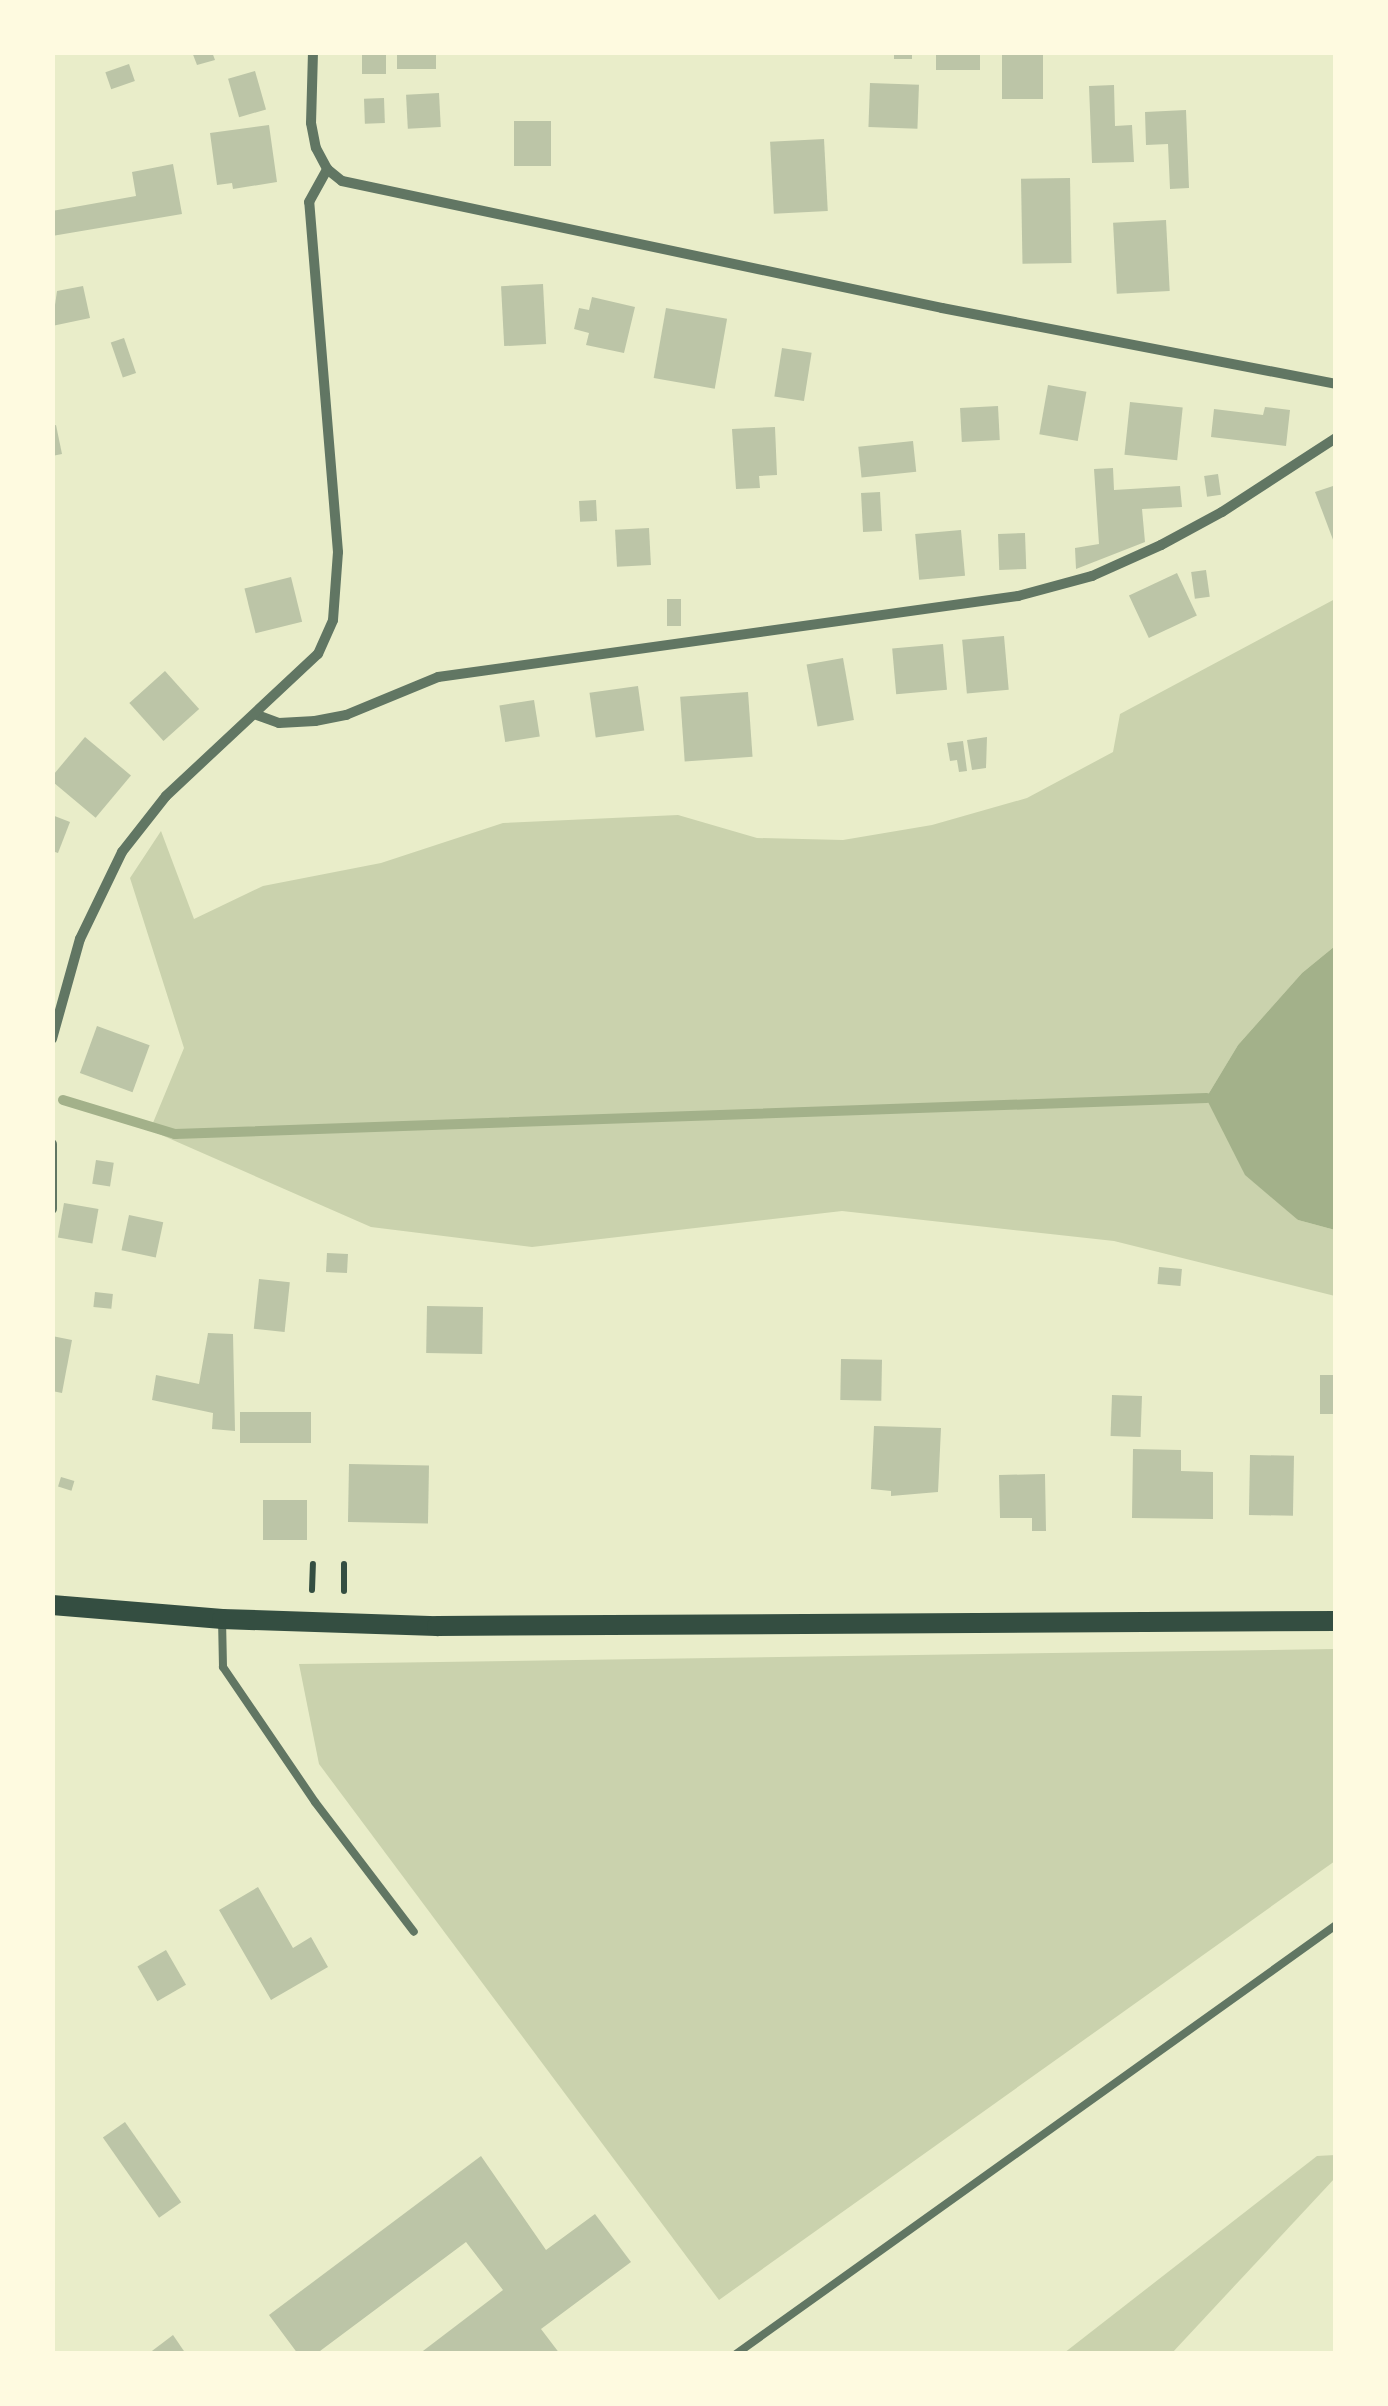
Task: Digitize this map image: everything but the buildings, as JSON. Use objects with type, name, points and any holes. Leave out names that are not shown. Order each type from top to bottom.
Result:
[{"type":"main road","points":[[52,1604],[222,1619],[437,1626],[1336,1621]]},
{"type":"street","points":[[313,52],[312,122],[316,148],[327,168],[342,181],[1336,384]]},
{"type":"street","points":[[52,1039],[80,938],[122,852],[166,796],[318,654],[333,620],[338,552],[309,202],[327,168]]},
{"type":"street","points":[[256,715],[278,723],[316,721],[346,715],[438,676],[1018,596],[1092,576],[1161,544],[1222,512],[1336,438]]},
{"type":"street","points":[[52,1144],[52,1209]]},
{"type":"lane","points":[[222,1619],[222,1667],[315,1802],[414,1932]]},
{"type":"lane","points":[[736,2354],[1336,1925]]},
{"type":"path","points":[[312,1564],[312,1590]]},
{"type":"path","points":[[344,1564],[344,1591]]},
{"type":"shaded area","points":[[1335,599],[1335,946],[1302,973],[1238,1045],[1206,1098],[1298,1220],[1335,1230],[1335,1296],[1114,1241],[842,1211],[532,1247],[371,1227],[150,1130],[184,1048],[130,878],[161,831],[194,919],[263,886],[381,863],[503,823],[678,815],[757,838],[843,840],[932,825],[1027,798],[1113,752],[1120,714]]},
{"type":"shaded area","points":[[1335,946],[1335,1230],[1298,1220],[1245,1175],[1206,1098],[1238,1045],[1302,973]]},
{"type":"shaded area","points":[[1335,1649],[1335,1861],[719,2300],[319,1764],[299,1664]]},
{"type":"shaded area","points":[[1335,2155],[1335,2178],[1172,2353],[1064,2353],[1317,2156]]},
{"type":"waterway","points":[[63,1100],[175,1134],[1206,1098]]}]
